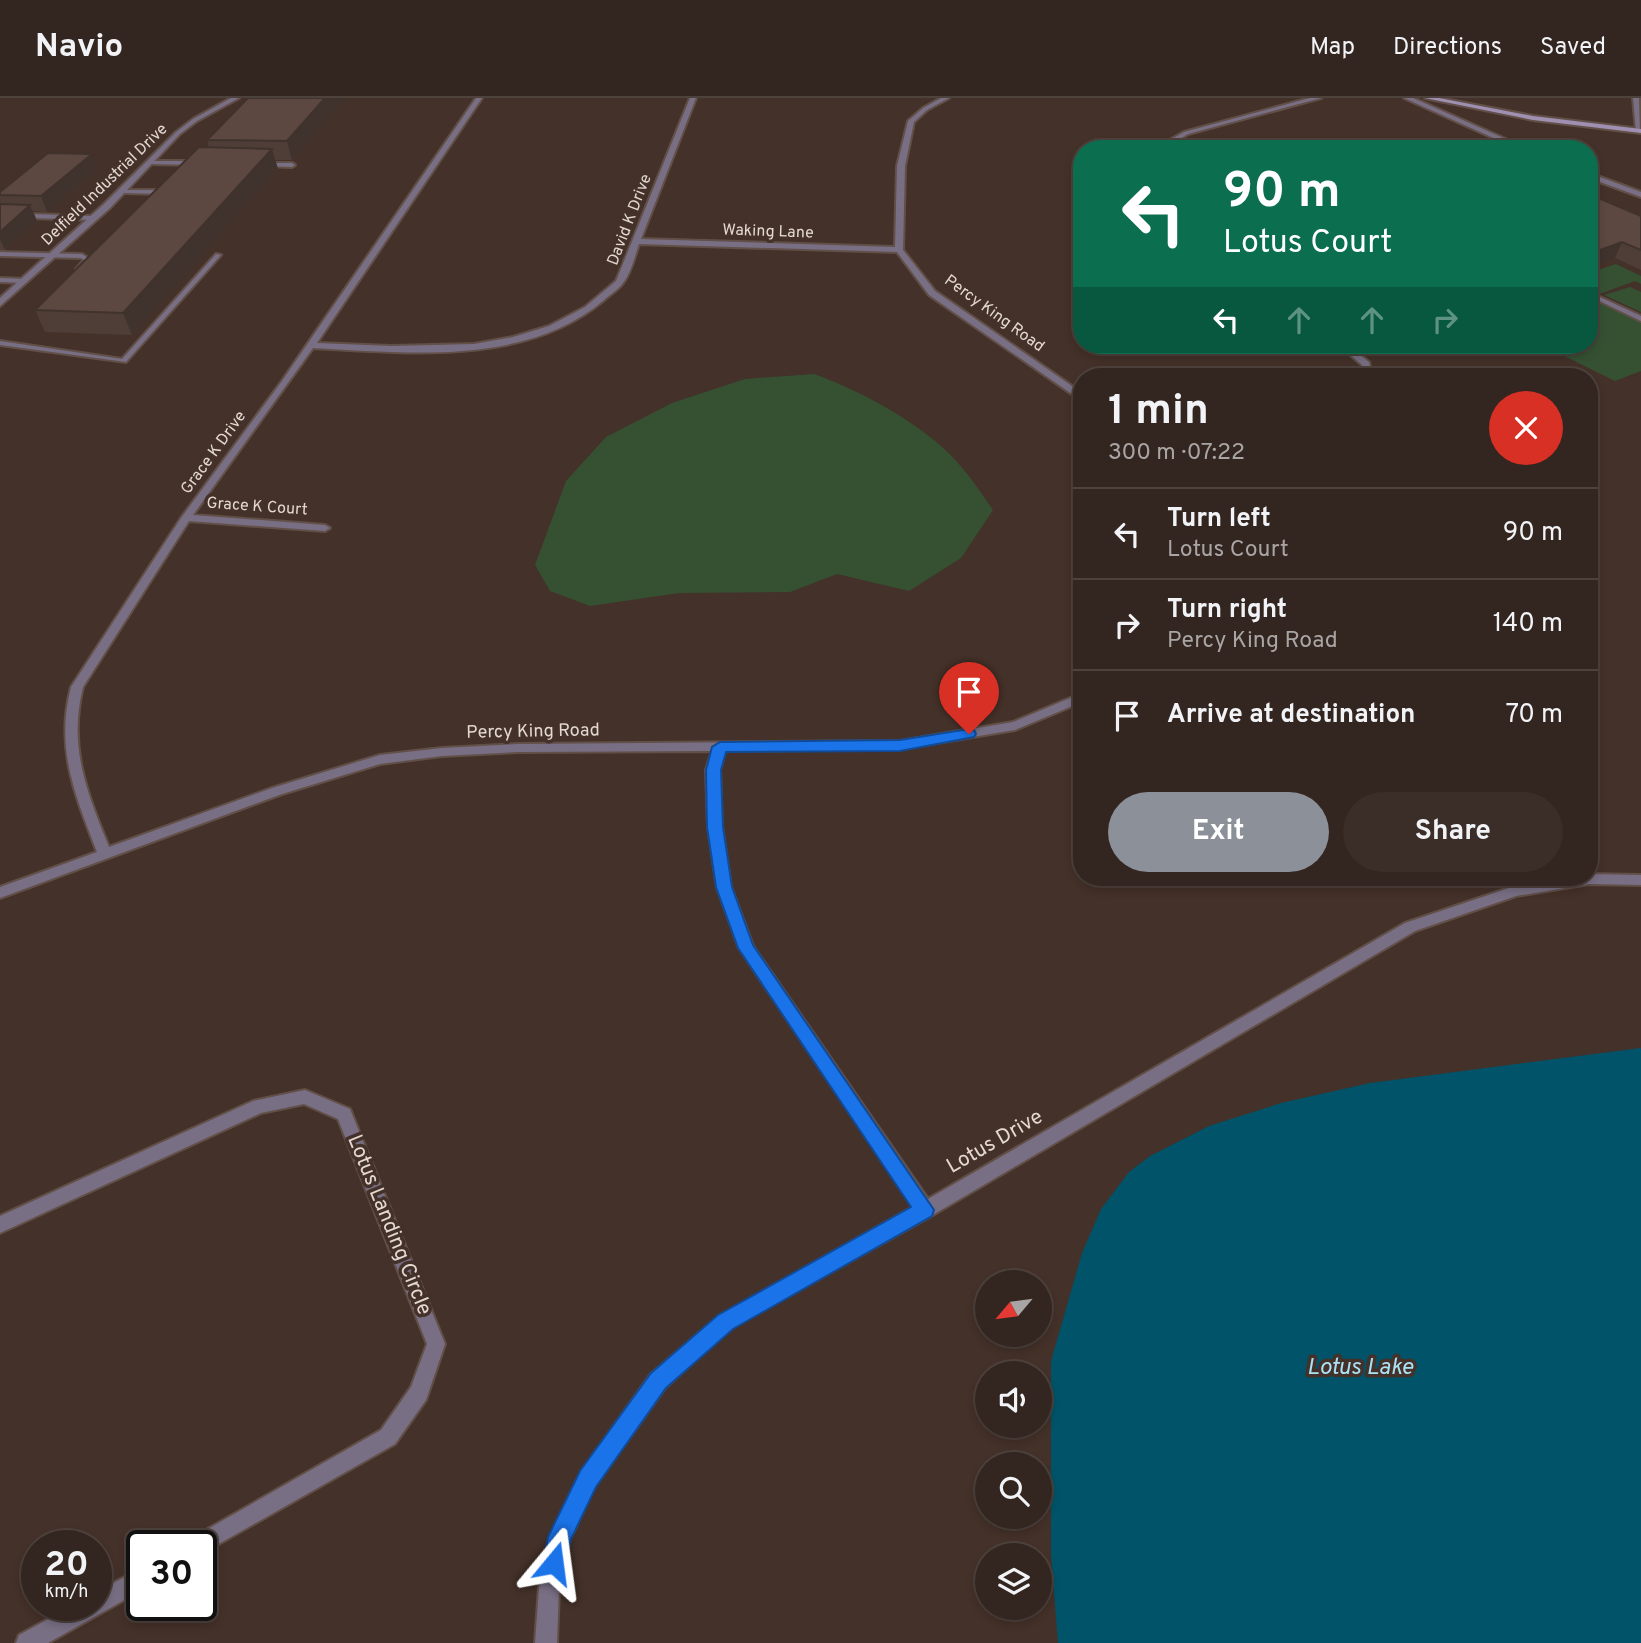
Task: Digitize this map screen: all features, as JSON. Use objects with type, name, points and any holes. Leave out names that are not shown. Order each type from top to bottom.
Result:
[{"type":"main road","points":[[1428,98],[1533,118],[1641,131]]},
{"type":"street","name":"Delfield Industrial Drive","points":[[0,303],[93,219],[195,120],[236,98]]},
{"type":"street","name":"Grace K Drive","points":[[104,852],[85,803],[68,737],[69,710],[77,687],[186,518],[310,345],[479,98]]},
{"type":"street","name":"David K Drive","points":[[310,345],[455,349],[498,344],[533,335],[569,321],[601,302],[620,282],[693,98]]},
{"type":"street","points":[[899,250],[901,166],[911,121],[925,109],[946,98]]},
{"type":"street","points":[[1173,140],[1186,133],[1318,98]]},
{"type":"street","points":[[1406,98],[1504,140]]},
{"type":"street","points":[[1636,98],[1641,131]]},
{"type":"street","points":[[1598,178],[1641,195]]},
{"type":"street","name":"Waking Lane","points":[[636,241],[899,250]]},
{"type":"street","name":"Percy King Road","points":[[899,250],[932,293],[1073,392]]},
{"type":"street","points":[[1354,354],[1366,364],[1367,368]]},
{"type":"street","name":"Grace K Court","points":[[186,518],[325,528]]},
{"type":"street","name":"Percy King Road","points":[[0,893],[104,852],[277,791],[380,760],[442,752],[519,748],[900,746],[1014,726],[1073,701]]},
{"type":"street","points":[[720,747],[713,770],[715,827],[724,887],[746,948],[925,1210]]},
{"type":"street","name":"Lotus Drive","points":[[1598,880],[1641,880]]},
{"type":"street","name":"Lotus Drive","points":[[546,1643],[549,1588],[560,1537],[588,1479],[659,1381],[725,1322],[925,1210],[1409,927],[1515,891],[1549,886]]},
{"type":"street","name":"Lotus Landing Circle","points":[[0,1225],[259,1106],[305,1097],[344,1114],[436,1344],[419,1393],[388,1437],[217,1535]]},
{"type":"street","points":[[27,1643],[65,1621]]},
{"type":"lane","points":[[150,162],[201,163]]},
{"type":"lane","points":[[179,172],[188,163]]},
{"type":"lane","points":[[253,164],[292,165]]},
{"type":"lane","points":[[155,201],[171,182]]},
{"type":"lane","points":[[122,191],[163,192]]},
{"type":"lane","points":[[0,215],[93,219]]},
{"type":"lane","points":[[0,254],[86,257],[88,260],[72,278]]},
{"type":"lane","points":[[0,343],[124,361],[218,255]]},
{"type":"lane","points":[[0,280],[25,281]]},
{"type":"lane","points":[[1598,298],[1641,319]]},
{"type":"green space","points":[[1616,264],[1641,276],[1641,284],[1635,281],[1598,295],[1598,270]]},
{"type":"green space","points":[[1630,287],[1641,292],[1641,312],[1604,295]]},
{"type":"green space","points":[[1598,295],[1641,316],[1641,371],[1615,381],[1598,373],[1598,368],[1589,368],[1560,354],[1598,354]]},
{"type":"green space","points":[[814,374],[875,401],[915,426],[934,440],[968,475],[993,510],[961,558],[909,591],[837,574],[790,592],[679,593],[590,606],[550,591],[535,565],[566,481],[606,437],[672,403],[745,379]]},
{"type":"water","name":"Lotus Lake","points":[[1641,1048],[1641,1643],[1058,1643],[1051,1543],[1051,1361],[1082,1253],[1101,1209],[1129,1172],[1150,1156],[1209,1126],[1281,1103],[1370,1083]]},
{"type":"building","points":[[248,98],[325,98],[287,141],[207,140]]},
{"type":"building","points":[[199,147],[272,149],[123,313],[35,310]]},
{"type":"building","points":[[48,153],[92,154],[41,196],[0,195],[0,192]]},
{"type":"building","points":[[1598,198],[1641,216],[1641,250],[1622,242],[1598,251]]},
{"type":"building","points":[[0,204],[30,205],[0,232]]},
{"type":"route","points":[[554,1563],[560,1537],[588,1479],[659,1381],[725,1322],[925,1210],[746,948],[724,887],[715,827],[713,770],[720,747],[900,746],[969,734]]}]
